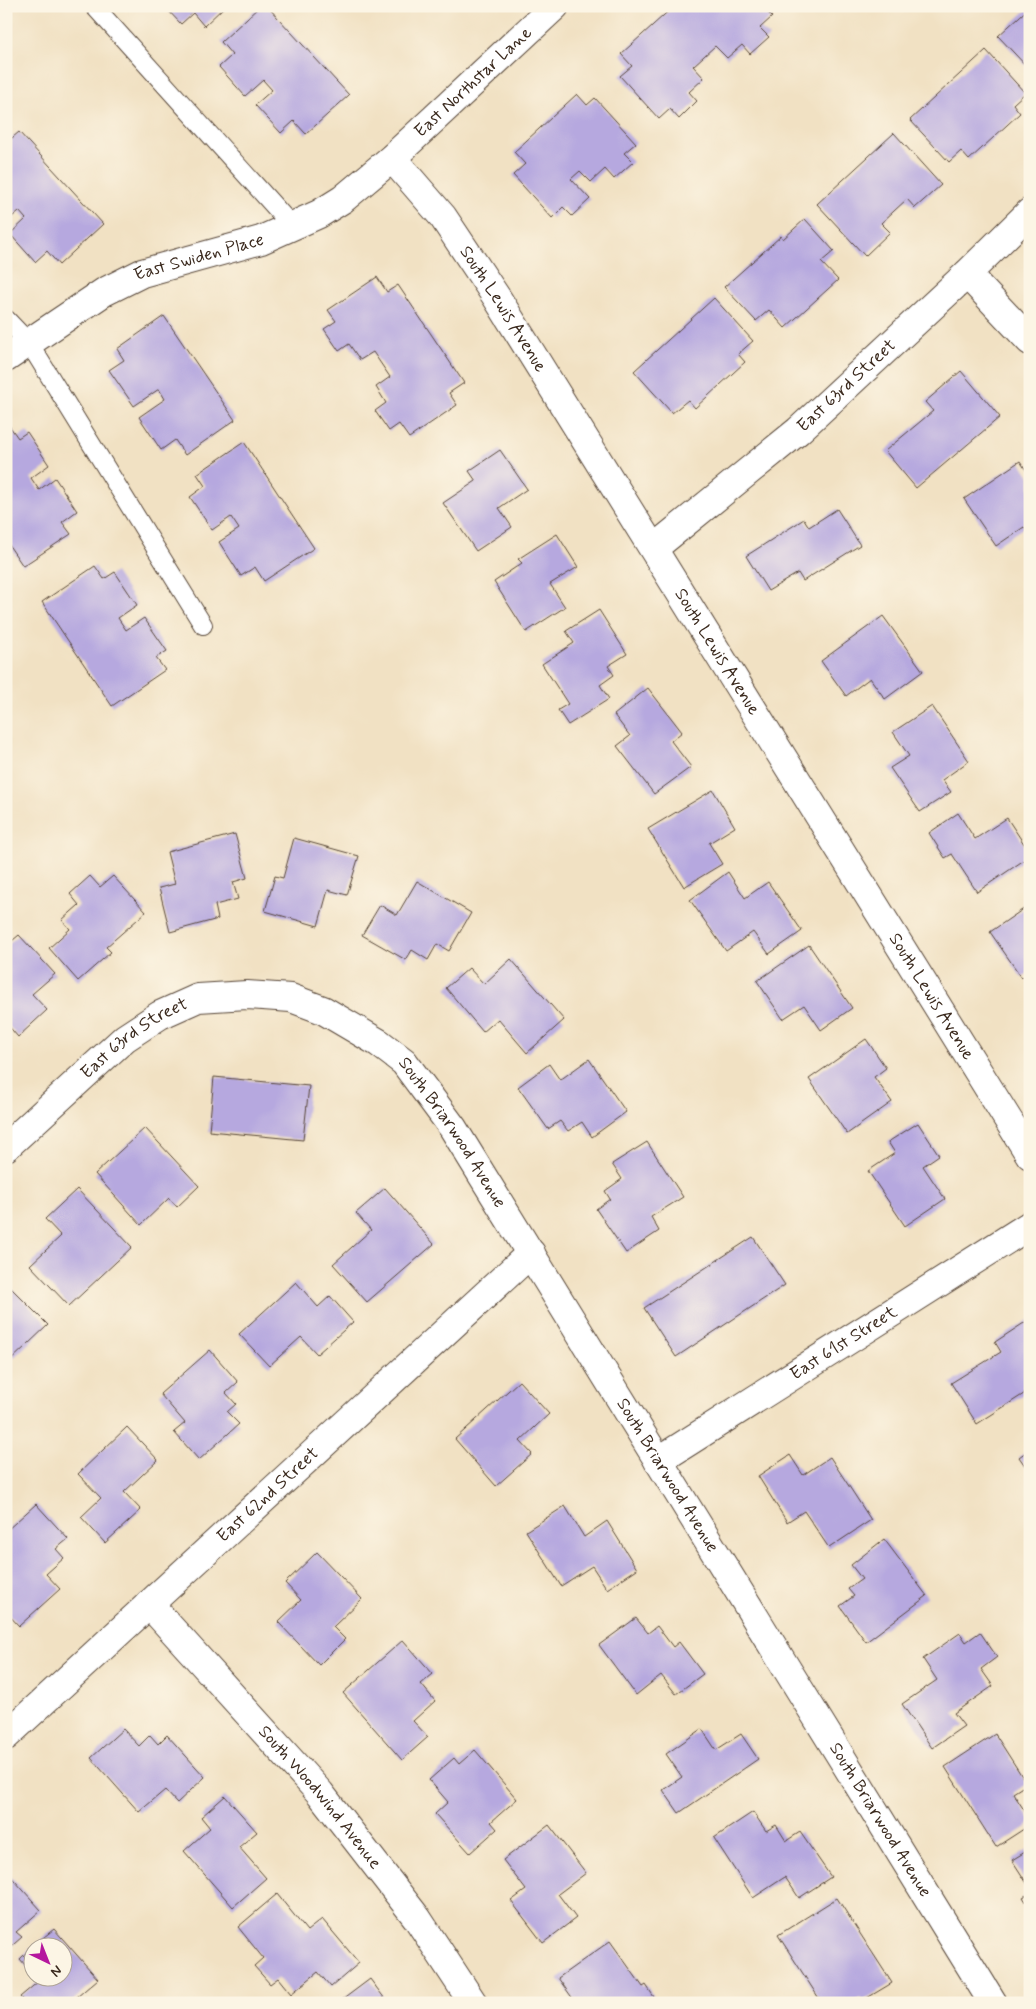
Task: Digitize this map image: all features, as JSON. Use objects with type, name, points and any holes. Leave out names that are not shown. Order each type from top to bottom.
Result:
[{"type":"street","name":"East Northstar Lane","points":[[392,158],[555,6]]},
{"type":"street","name":"East Swiden Place","points":[[6,358],[104,292],[142,273],[261,240],[293,227],[343,199],[392,158]]},
{"type":"street","name":"South Lewis Avenue","points":[[392,158],[443,217],[492,290],[1030,1155]]},
{"type":"street","name":"East 63rd Street","points":[[654,548],[798,431],[967,274],[1030,212]]},
{"type":"street","points":[[967,274],[1030,341]]},
{"type":"street","name":"East 63rd Street","points":[[6,1147],[125,1038],[160,1015],[198,998],[247,996],[291,998]]},
{"type":"street","name":"South Briarwood Avenue","points":[[291,998],[323,1010],[379,1043],[404,1062],[453,1128],[993,2003]]},
{"type":"street","name":"East 61st Street","points":[[658,1461],[1030,1226]]},
{"type":"street","name":"East 62nd Street","points":[[6,1736],[531,1254]]},
{"type":"street","name":"South Woodwind Avenue","points":[[150,1604],[320,1792],[417,1918],[473,2003]]},
{"type":"lane","points":[[94,6],[293,227]]},
{"type":"lane","points":[[6,319],[29,343],[203,625]]},
{"type":"building","points":[[164,6],[225,6],[204,26],[193,13],[181,24]]},
{"type":"building","points":[[260,6],[267,6],[349,95],[306,134],[294,121],[281,133],[255,105],[272,90],[263,80],[245,96],[219,67],[232,55],[221,42]]},
{"type":"building","points":[[674,6],[762,6],[772,17],[760,28],[769,37],[750,54],[742,45],[727,58],[715,46],[693,66],[704,78],[689,92],[697,101],[679,119],[670,109],[659,119],[620,76],[632,66],[621,54]]},
{"type":"building","points":[[1030,7],[1030,70],[998,36]]},
{"type":"building","points":[[986,50],[1025,93],[1013,104],[1020,113],[969,160],[961,151],[949,162],[910,120]]},
{"type":"building","points":[[577,94],[587,105],[595,98],[636,143],[624,153],[633,162],[614,179],[605,169],[591,182],[580,171],[571,179],[590,199],[572,216],[563,207],[552,218],[513,175],[525,164],[514,152]]},
{"type":"building","points":[[19,132],[103,224],[59,265],[47,251],[35,262],[10,234],[26,219],[19,211],[6,222],[6,143]]},
{"type":"building","points":[[894,133],[941,185],[915,208],[907,199],[881,223],[890,232],[865,256],[817,204]]},
{"type":"building","points":[[805,219],[834,251],[821,262],[838,280],[785,328],[769,310],[756,321],[724,287],[781,236],[783,239]]},
{"type":"building","points":[[377,277],[387,292],[398,285],[464,383],[449,393],[457,405],[409,438],[399,424],[389,431],[375,411],[386,403],[376,387],[390,377],[373,352],[360,360],[349,344],[339,351],[324,329],[336,321],[328,310]]},
{"type":"building","points":[[714,298],[753,341],[738,354],[745,362],[695,408],[688,400],[672,413],[634,371]]},
{"type":"building","points":[[164,316],[235,420],[185,455],[175,440],[161,450],[139,417],[165,399],[159,389],[134,406],[109,370],[124,360],[117,349]]},
{"type":"building","points":[[961,371],[1000,417],[916,488],[885,451],[933,411],[925,402]]},
{"type":"building","points":[[8,424],[18,438],[27,432],[49,465],[31,478],[39,490],[55,478],[77,511],[62,522],[71,534],[23,566],[6,541],[6,426]]},
{"type":"building","points":[[244,442],[314,548],[264,581],[255,567],[241,576],[219,542],[239,529],[231,517],[212,530],[190,497],[205,486],[197,474]]},
{"type":"building","points":[[500,450],[527,489],[499,508],[512,527],[476,551],[443,503],[476,481],[469,471]]},
{"type":"building","points":[[1020,461],[1030,476],[1030,536],[1024,527],[996,546],[964,499]]},
{"type":"building","points":[[837,509],[860,545],[803,581],[798,573],[768,591],[746,556],[804,519],[809,527]]},
{"type":"building","points":[[557,534],[578,567],[550,584],[565,607],[526,632],[494,582],[522,563],[518,559]]},
{"type":"building","points":[[95,566],[104,579],[115,572],[137,605],[118,618],[126,630],[144,618],[167,651],[156,658],[165,670],[112,706],[42,602]]},
{"type":"building","points":[[599,610],[627,654],[608,666],[614,675],[600,685],[609,699],[568,725],[558,710],[568,704],[542,664],[574,643],[566,631]]},
{"type":"building","points":[[883,616],[923,671],[885,699],[870,678],[846,696],[821,661]]},
{"type":"building","points":[[648,688],[682,732],[671,741],[691,767],[654,794],[617,746],[630,736],[614,715]]},
{"type":"building","points":[[932,706],[969,761],[942,780],[951,792],[920,812],[890,768],[909,756],[893,732]]},
{"type":"building","points":[[713,790],[735,827],[709,843],[722,864],[684,887],[648,829]]},
{"type":"building","points":[[958,813],[975,839],[1007,818],[1030,853],[1030,856],[977,892],[952,854],[945,858],[929,833]]},
{"type":"building","points":[[235,834],[247,878],[233,882],[238,899],[215,905],[218,919],[170,932],[159,888],[175,884],[167,852]]},
{"type":"building","points":[[294,838],[359,856],[347,895],[328,890],[318,926],[265,911],[275,876],[283,878]]},
{"type":"building","points":[[728,872],[745,898],[768,882],[802,931],[769,954],[753,932],[726,951],[690,900]]},
{"type":"building","points":[[90,876],[100,887],[113,876],[146,912],[106,947],[111,952],[78,981],[49,948],[70,929],[62,920],[79,905],[70,894]]},
{"type":"building","points":[[417,881],[471,913],[449,951],[437,944],[428,960],[412,950],[406,960],[362,935],[380,905],[397,915]]},
{"type":"building","points":[[1025,908],[1030,915],[1030,972],[1022,978],[990,932]]},
{"type":"building","points":[[19,935],[55,974],[32,994],[47,1010],[18,1037],[6,1023],[6,946]]},
{"type":"building","points":[[809,945],[852,1008],[821,1030],[804,1005],[783,1019],[757,981]]},
{"type":"building","points":[[511,959],[564,1020],[527,1053],[498,1019],[483,1032],[446,988],[469,968],[484,984]]},
{"type":"building","points":[[866,1039],[886,1068],[874,1077],[892,1102],[847,1134],[809,1079]]},
{"type":"building","points":[[589,1059],[626,1112],[592,1137],[582,1122],[568,1131],[560,1121],[548,1129],[518,1087],[549,1064],[560,1080]]},
{"type":"building","points":[[214,1077],[309,1086],[303,1140],[209,1131]]},
{"type":"building","points":[[918,1123],[939,1155],[923,1166],[945,1199],[905,1226],[868,1171],[895,1153],[888,1142]]},
{"type":"building","points":[[145,1128],[199,1186],[177,1207],[169,1198],[141,1225],[95,1174]]},
{"type":"building","points":[[647,1142],[683,1197],[651,1217],[659,1231],[626,1253],[596,1209],[610,1199],[605,1191],[622,1179],[612,1164]]},
{"type":"building","points":[[385,1188],[434,1244],[367,1302],[333,1264],[371,1230],[356,1213]]},
{"type":"building","points":[[77,1189],[132,1247],[69,1306],[30,1265],[61,1236],[45,1219]]},
{"type":"building","points":[[753,1237],[785,1285],[676,1357],[644,1308]]},
{"type":"building","points":[[296,1282],[318,1307],[330,1296],[353,1322],[317,1354],[301,1337],[269,1366],[239,1334]]},
{"type":"building","points":[[6,1283],[48,1325],[6,1365]]},
{"type":"building","points":[[1030,1319],[1030,1390],[977,1424],[951,1383],[1001,1352],[995,1342]]},
{"type":"building","points":[[210,1350],[238,1382],[226,1393],[236,1404],[227,1412],[239,1424],[199,1460],[174,1432],[185,1423],[160,1394]]},
{"type":"building","points":[[519,1381],[549,1414],[520,1441],[532,1454],[496,1486],[455,1439]]},
{"type":"building","points":[[127,1427],[158,1460],[124,1492],[141,1510],[105,1543],[81,1517],[101,1498],[78,1474]]},
{"type":"building","points":[[1030,1449],[1030,1473],[1019,1457]]},
{"type":"building","points":[[790,1455],[803,1475],[830,1457],[871,1520],[829,1548],[804,1511],[787,1522],[758,1476]]},
{"type":"building","points":[[36,1504],[68,1539],[56,1549],[64,1558],[46,1574],[60,1589],[19,1626],[6,1612],[6,1585],[9,1582],[6,1578],[6,1531]]},
{"type":"building","points":[[565,1506],[584,1537],[607,1521],[637,1569],[607,1589],[592,1566],[561,1586],[526,1531]]},
{"type":"building","points":[[884,1539],[927,1596],[866,1642],[840,1606],[854,1596],[848,1589],[862,1579],[851,1565]]},
{"type":"building","points":[[317,1552],[362,1599],[333,1627],[345,1639],[319,1665],[278,1622],[301,1600],[285,1583]]},
{"type":"building","points":[[636,1618],[648,1633],[657,1626],[673,1647],[679,1642],[703,1674],[676,1694],[661,1675],[636,1695],[599,1645]]},
{"type":"building","points":[[980,1632],[997,1657],[981,1669],[993,1686],[954,1713],[964,1726],[932,1748],[902,1704],[937,1680],[923,1659],[960,1633],[966,1642]]},
{"type":"building","points":[[403,1640],[433,1674],[421,1684],[435,1701],[413,1721],[428,1737],[402,1760],[343,1693]]},
{"type":"building","points":[[123,1729],[139,1746],[150,1735],[158,1744],[167,1735],[205,1777],[177,1803],[165,1790],[139,1812],[91,1758]]},
{"type":"building","points":[[702,1729],[716,1750],[741,1734],[758,1759],[679,1813],[663,1790],[682,1777],[666,1754]]},
{"type":"building","points":[[995,1734],[1027,1784],[1013,1793],[1030,1819],[1030,1825],[996,1847],[945,1767]]},
{"type":"building","points":[[475,1750],[517,1799],[491,1822],[497,1829],[470,1853],[435,1814],[448,1802],[429,1780],[454,1758],[459,1764]]},
{"type":"building","points":[[225,1796],[257,1832],[239,1847],[266,1878],[233,1907],[184,1851],[210,1828],[201,1817]]},
{"type":"building","points":[[753,1812],[766,1831],[776,1825],[786,1841],[800,1832],[831,1877],[799,1898],[785,1877],[753,1898],[714,1838]]},
{"type":"building","points":[[549,1825],[586,1873],[558,1894],[576,1918],[543,1943],[511,1901],[526,1890],[503,1860]]},
{"type":"building","points":[[1030,1849],[1030,1888],[1012,1860]]},
{"type":"building","points":[[6,1871],[41,1910],[16,1932],[22,1937],[6,1951]]},
{"type":"building","points":[[1030,1893],[1030,1908],[1023,1897]]},
{"type":"building","points":[[277,1894],[307,1931],[322,1919],[359,1963],[331,1987],[318,1972],[291,1994],[278,1978],[270,1984],[254,1966],[263,1958],[238,1927]]},
{"type":"building","points":[[837,1898],[892,1983],[862,2001],[860,1998],[853,2003],[822,2003],[778,1935]]},
{"type":"building","points":[[54,1929],[60,1936],[45,1936]]},
{"type":"building","points":[[610,1941],[643,1987],[646,1985],[658,2003],[576,2003],[558,1978]]},
{"type":"building","points":[[72,1949],[98,1979],[70,2003],[25,2003],[20,1997],[33,1986],[72,1986]]},
{"type":"building","points":[[370,1979],[388,2003],[338,2003]]}]
